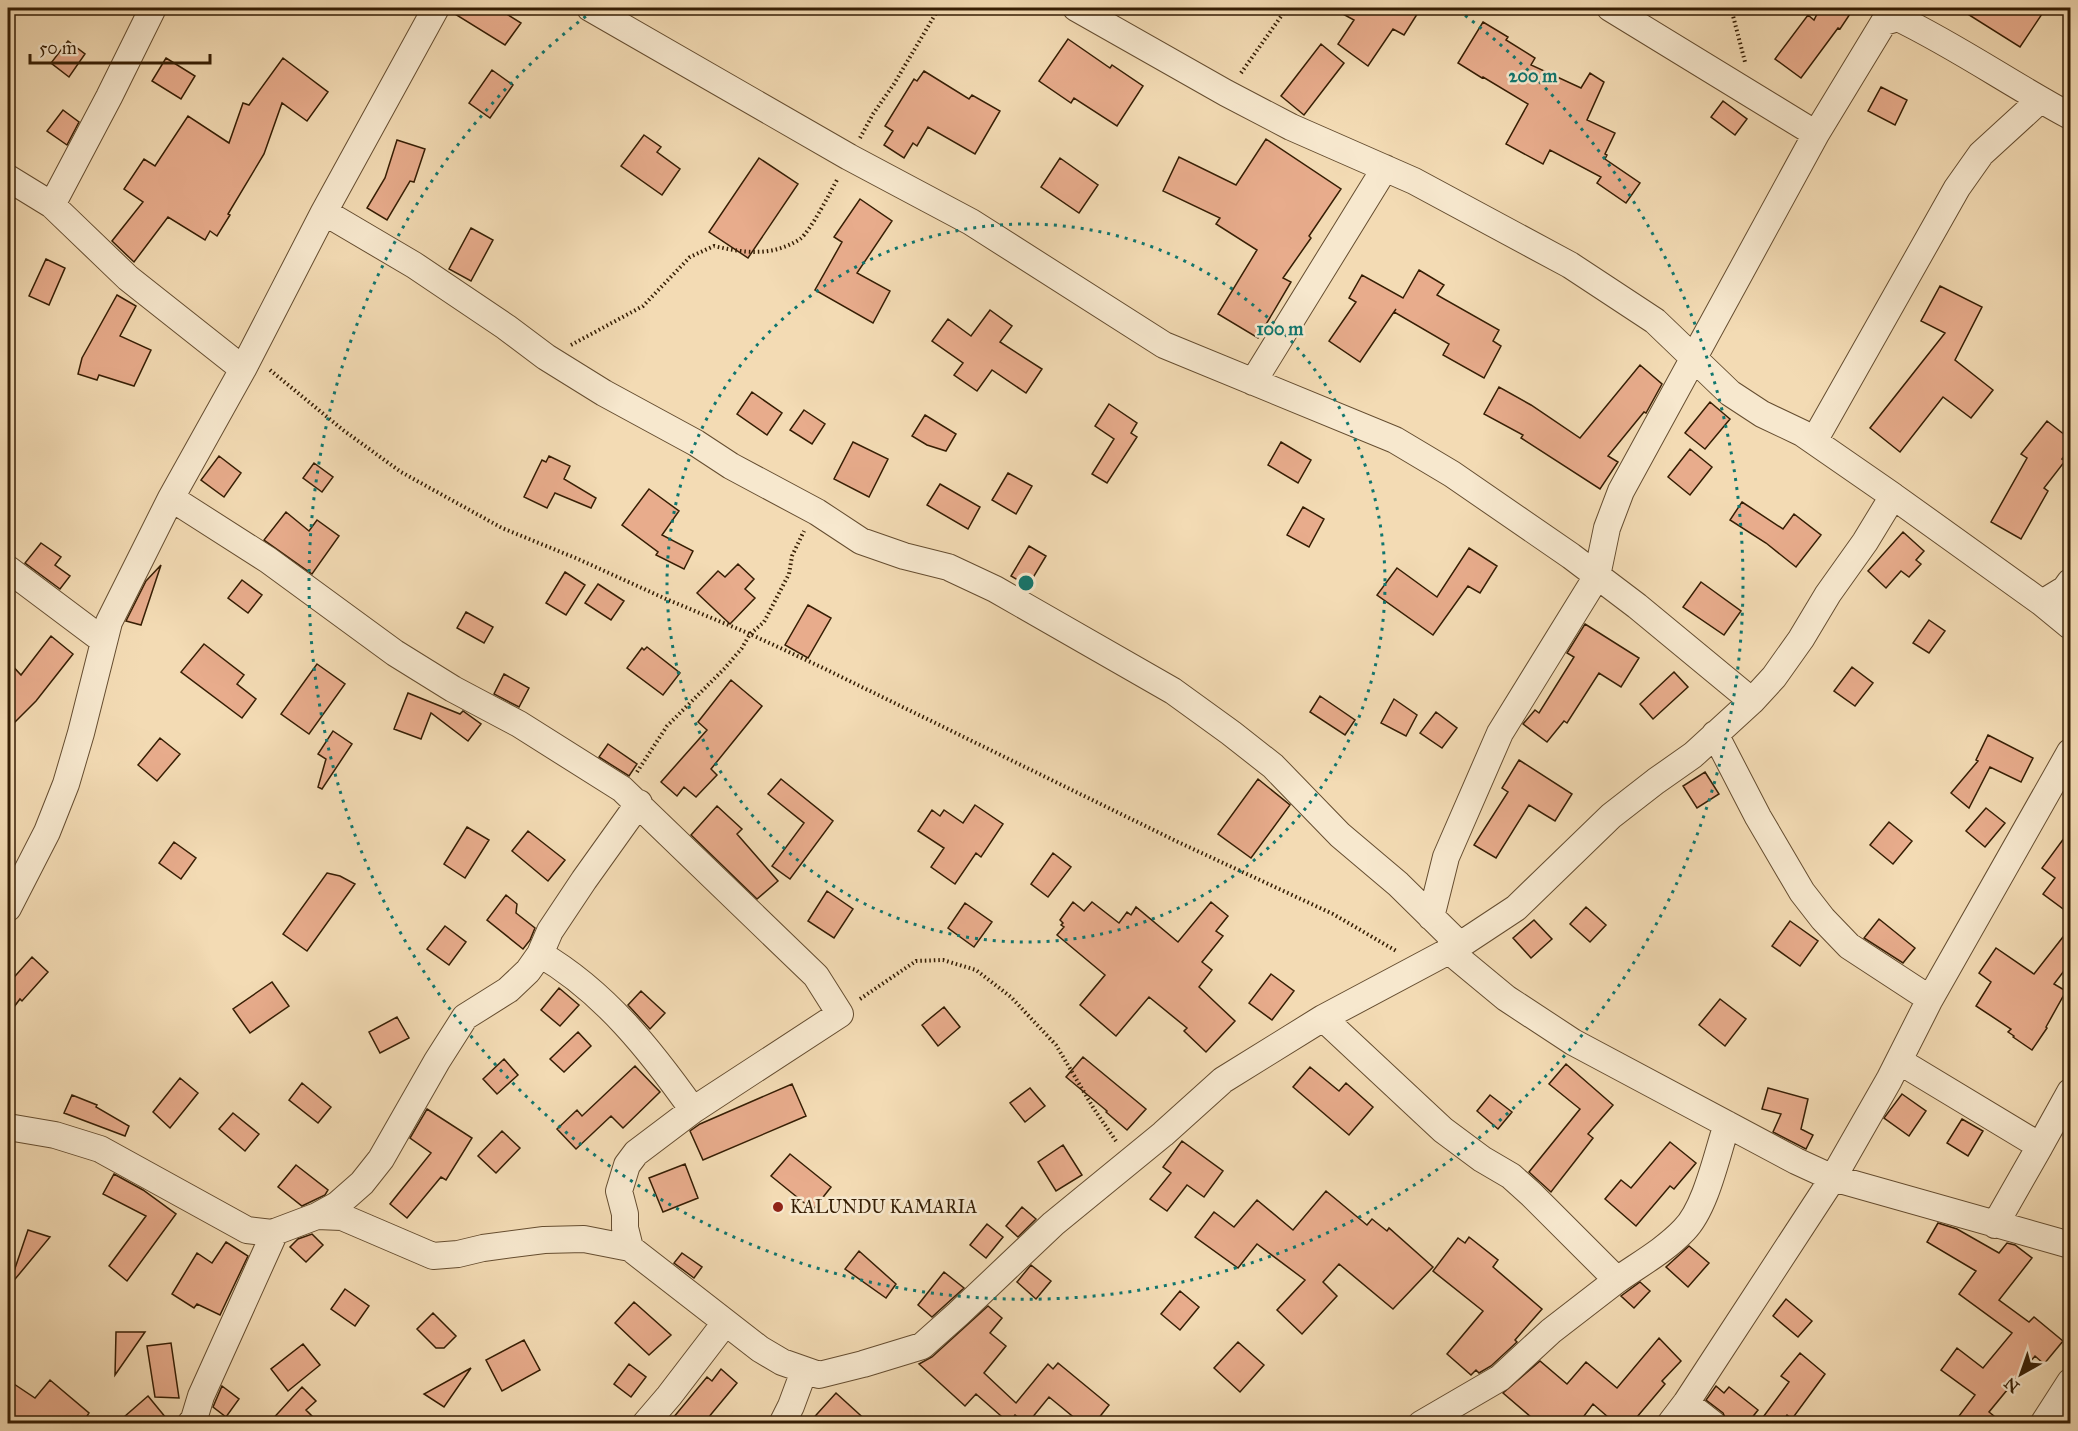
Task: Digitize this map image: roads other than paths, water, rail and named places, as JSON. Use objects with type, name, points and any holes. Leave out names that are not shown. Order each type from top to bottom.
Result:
[{"type":"street","points":[[52,206],[153,8]]},
{"type":"street","points":[[8,908],[47,832],[66,784],[109,621],[171,498],[247,362],[324,213],[436,8]]},
{"type":"street","points":[[590,8],[849,158],[972,222],[1164,345],[1395,440],[1482,494],[1597,576],[1752,701]]},
{"type":"street","points":[[1076,8],[1226,93],[1292,127],[1414,182],[1570,265],[1655,321],[1730,393],[1762,414],[1814,441],[2042,603],[2070,626]]},
{"type":"street","points":[[1610,8],[1816,134]]},
{"type":"street","points":[[1431,917],[1446,857],[1500,733],[1597,576],[1607,528],[1621,491],[1816,134],[1884,22],[1898,18],[1915,26],[2070,116]]},
{"type":"street","points":[[1814,441],[1957,188],[1981,154],[2040,100]]},
{"type":"street","points":[[1253,382],[1385,168]]},
{"type":"street","points":[[8,178],[52,206],[128,278],[247,362]]},
{"type":"street","points":[[324,213],[431,276],[546,357],[630,408],[696,443],[731,466],[818,512],[861,541],[904,556],[948,567],[995,589],[1173,691],[1274,766],[1340,835],[1398,884],[1431,917],[1454,947],[1506,998],[1573,1042],[1796,1161],[1833,1178],[2070,1245]]},
{"type":"street","points":[[318,1216],[342,1217],[433,1256],[544,1240],[584,1239],[630,1248],[760,1349],[782,1362],[819,1375],[922,1346],[1053,1224],[1223,1080],[1323,1018],[1454,947],[1516,908],[1611,816],[1693,755],[1752,701],[1774,677],[1865,542],[1893,496]]},
{"type":"street","points":[[171,498],[268,560],[395,653],[453,690],[519,724],[631,796],[816,976],[840,1014],[693,1110],[636,1153],[627,1165],[619,1191],[630,1248]]},
{"type":"street","points":[[8,569],[104,641]]},
{"type":"street","points":[[2042,603],[2065,589],[2070,582]]},
{"type":"street","points":[[1715,734],[1758,817],[1802,892],[1823,919],[1849,946],[1930,999]]},
{"type":"street","points":[[1670,1424],[1833,1178],[1899,1061],[1930,999],[2070,752]]},
{"type":"street","points":[[8,1126],[55,1135],[100,1149],[247,1230],[275,1232],[318,1216],[337,1204],[362,1183],[381,1159],[465,1017],[508,990],[528,971],[540,954],[550,931],[584,880],[631,796]]},
{"type":"street","points":[[540,954],[570,975],[624,1022],[650,1052],[693,1110]]},
{"type":"street","points":[[1323,1018],[1443,1130],[1482,1159],[1511,1176],[1617,1280]]},
{"type":"street","points":[[1899,1061],[2040,1146]]},
{"type":"street","points":[[1995,1225],[2070,1092]]},
{"type":"street","points":[[1421,1424],[1500,1378],[1551,1331],[1598,1297],[1617,1280],[1666,1248],[1686,1229],[1699,1209],[1727,1124]]},
{"type":"street","points":[[190,1424],[275,1232]]},
{"type":"street","points":[[645,1424],[724,1323]]},
{"type":"street","points":[[782,1424],[804,1371]]},
{"type":"street","points":[[2043,1424],[2070,1382]]},
{"type":"street","points":[[1686,1403],[1713,1424]]},
{"type":"place","name":"KALUNDU KAMARIA","points":[[778,1207]]}]
